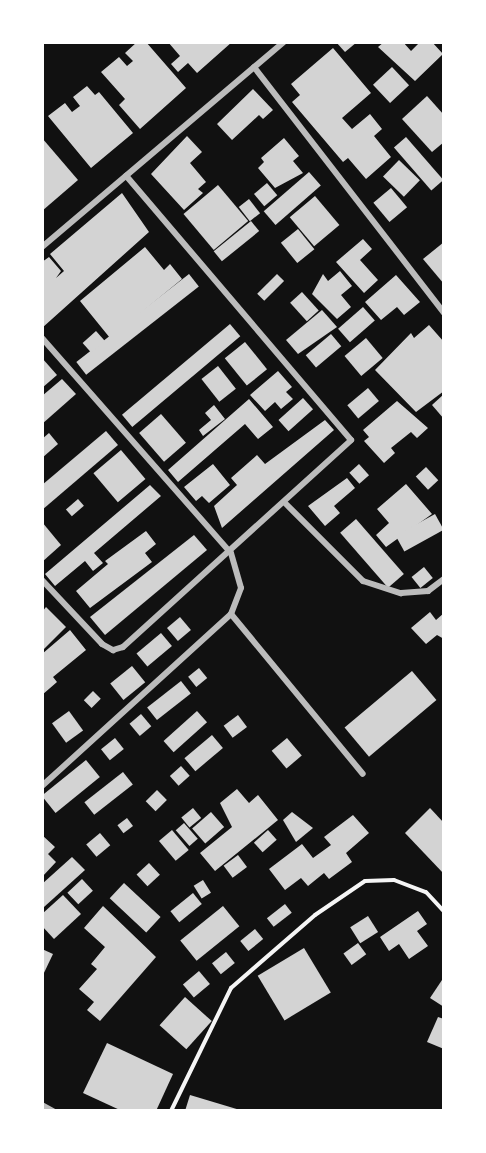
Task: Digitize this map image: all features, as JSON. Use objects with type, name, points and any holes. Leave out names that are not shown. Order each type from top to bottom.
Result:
[{"type":"street","points":[[42,247],[281,44]]},
{"type":"street","points":[[254,67],[444,313]]},
{"type":"street","points":[[42,580],[113,651],[231,553],[286,504],[351,440],[126,176]]},
{"type":"street","points":[[42,338],[231,553],[241,588],[231,614],[42,786]]},
{"type":"street","points":[[286,504],[363,581],[400,593],[428,591],[444,579]]},
{"type":"street","points":[[231,614],[363,774]]},
{"type":"street","points":[[42,1105],[49,1110]]},
{"type":"path","points":[[171,1111],[231,988],[315,915],[365,881],[394,880],[426,892],[444,911]]},
{"type":"building","points":[[137,42],[146,42],[186,88],[140,129],[119,105],[125,99],[101,72],[119,57],[127,66],[133,61],[125,53]]},
{"type":"building","points":[[168,42],[232,42],[197,73],[188,63],[178,72],[171,64],[180,56]]},
{"type":"building","points":[[336,42],[357,42],[345,52]]},
{"type":"building","points":[[384,42],[403,42],[411,51],[420,42],[432,42],[443,54],[415,81],[378,47]]},
{"type":"building","points":[[333,48],[371,93],[342,118],[352,129],[370,114],[382,129],[374,136],[391,157],[366,179],[348,158],[343,162],[292,102],[300,95],[291,84]]},
{"type":"building","points":[[392,67],[409,85],[390,103],[373,85]]},
{"type":"building","points":[[87,86],[95,95],[99,92],[133,133],[91,168],[48,116],[65,103],[72,112],[80,106],[73,97]]},
{"type":"building","points":[[253,89],[273,110],[263,119],[259,115],[232,140],[217,124]]},
{"type":"building","points":[[427,96],[444,115],[444,142],[432,152],[402,119]]},
{"type":"building","points":[[187,136],[202,152],[190,163],[206,182],[198,189],[203,193],[184,210],[151,174]]},
{"type":"building","points":[[406,137],[443,180],[431,191],[394,147]]},
{"type":"building","points":[[42,138],[78,180],[42,211]]},
{"type":"building","points":[[284,138],[299,156],[293,161],[303,173],[275,188],[258,168],[264,162],[261,158]]},
{"type":"building","points":[[399,160],[420,180],[404,197],[383,177]]},
{"type":"building","points":[[309,172],[321,186],[276,225],[264,211]]},
{"type":"building","points":[[267,183],[277,195],[264,206],[254,194]]},
{"type":"building","points":[[218,185],[248,221],[214,250],[184,214]]},
{"type":"building","points":[[391,188],[407,207],[389,222],[373,203]]},
{"type":"building","points":[[122,193],[149,232],[42,328],[42,262],[49,257],[61,271],[56,278],[64,271],[50,254]]},
{"type":"building","points":[[315,196],[339,225],[314,246],[290,217]]},
{"type":"building","points":[[249,199],[260,213],[250,221],[239,207]]},
{"type":"building","points":[[251,221],[259,231],[222,261],[214,251]]},
{"type":"building","points":[[298,229],[314,249],[297,263],[281,243]]},
{"type":"building","points":[[363,239],[372,249],[360,260],[378,280],[364,293],[336,262]]},
{"type":"building","points":[[444,242],[444,284],[423,259]]},
{"type":"building","points":[[145,247],[164,270],[170,264],[182,279],[110,338],[80,301]]},
{"type":"building","points":[[340,271],[352,286],[341,295],[351,307],[337,319],[312,294],[323,274],[328,281]]},
{"type":"building","points":[[189,274],[199,287],[86,375],[76,362]]},
{"type":"building","points":[[277,274],[284,281],[264,301],[257,294]]},
{"type":"building","points":[[396,275],[420,302],[404,315],[397,307],[381,320],[365,302]]},
{"type":"building","points":[[302,292],[319,311],[307,321],[290,303]]},
{"type":"building","points":[[363,307],[375,321],[350,342],[338,329]]},
{"type":"building","points":[[322,310],[337,327],[298,354],[286,340]]},
{"type":"building","points":[[230,324],[240,336],[132,427],[122,415]]},
{"type":"building","points":[[429,325],[444,342],[444,391],[416,412],[375,370],[411,333],[414,338]]},
{"type":"building","points":[[96,331],[105,341],[91,353],[83,343]]},
{"type":"building","points":[[331,334],[341,346],[316,367],[306,355]]},
{"type":"building","points":[[366,338],[383,358],[361,376],[345,356]]},
{"type":"building","points":[[245,342],[267,369],[247,386],[225,358]]},
{"type":"building","points":[[42,358],[57,375],[42,388]]},
{"type":"building","points":[[218,366],[236,389],[219,402],[201,379]]},
{"type":"building","points":[[278,371],[292,387],[286,392],[293,399],[281,409],[275,402],[265,411],[250,395]]},
{"type":"building","points":[[62,379],[76,394],[42,424],[42,396]]},
{"type":"building","points":[[368,388],[379,401],[358,418],[347,405]]},
{"type":"building","points":[[444,394],[444,419],[432,405]]},
{"type":"building","points":[[303,398],[313,409],[289,431],[278,420]]},
{"type":"building","points":[[249,399],[273,427],[258,439],[245,424],[178,482],[168,470]]},
{"type":"building","points":[[397,401],[428,428],[417,438],[411,432],[391,448],[395,453],[384,463],[364,441],[369,437],[363,430]]},
{"type":"building","points":[[214,405],[225,419],[203,436],[199,430],[211,420],[205,413]]},
{"type":"building","points":[[161,414],[186,443],[164,462],[139,433]]},
{"type":"building","points":[[325,420],[334,430],[222,528],[214,506],[237,485],[231,478],[257,455],[265,464]]},
{"type":"building","points":[[106,431],[118,445],[42,510],[42,485]]},
{"type":"building","points":[[49,433],[58,444],[42,458],[42,439]]},
{"type":"building","points":[[121,450],[145,479],[118,502],[93,473]]},
{"type":"building","points":[[213,464],[230,485],[209,503],[202,496],[196,501],[184,487]]},
{"type":"building","points":[[359,464],[369,475],[359,484],[349,473]]},
{"type":"building","points":[[426,467],[438,480],[428,490],[416,477]]},
{"type":"building","points":[[347,478],[355,488],[334,506],[340,513],[325,526],[308,506]]},
{"type":"building","points":[[406,484],[432,514],[386,547],[376,535],[389,523],[377,509]]},
{"type":"building","points":[[150,485],[161,496],[94,553],[103,563],[93,571],[85,561],[55,586],[45,574]]},
{"type":"building","points":[[78,499],[84,506],[72,516],[66,509]]},
{"type":"building","points":[[435,514],[444,530],[404,552],[396,536]]},
{"type":"building","points":[[356,519],[404,574],[388,588],[340,533]]},
{"type":"building","points":[[42,522],[61,545],[42,562]]},
{"type":"building","points":[[146,531],[156,544],[145,553],[152,562],[90,608],[76,591],[108,564],[105,561]]},
{"type":"building","points":[[194,535],[207,550],[105,635],[90,617]]},
{"type":"building","points":[[424,567],[433,578],[420,588],[412,577]]},
{"type":"building","points":[[46,607],[66,627],[43,650],[42,612]]},
{"type":"building","points":[[430,612],[436,620],[444,613],[444,639],[437,635],[426,644],[411,628]]},
{"type":"building","points":[[180,617],[191,630],[178,641],[167,628]]},
{"type":"building","points":[[70,630],[86,650],[53,677],[57,682],[42,695],[42,654]]},
{"type":"building","points":[[161,633],[172,646],[147,667],[136,654]]},
{"type":"building","points":[[132,666],[145,682],[123,700],[110,684]]},
{"type":"building","points":[[199,668],[207,678],[196,687],[188,677]]},
{"type":"building","points":[[412,671],[436,700],[369,757],[345,728]]},
{"type":"building","points":[[181,681],[191,694],[157,720],[147,707]]},
{"type":"building","points":[[93,691],[101,699],[92,708],[84,700]]},
{"type":"building","points":[[69,711],[83,730],[66,743],[52,723]]},
{"type":"building","points":[[197,711],[207,722],[174,752],[164,741]]},
{"type":"building","points":[[141,714],[151,726],[140,736],[130,724]]},
{"type":"building","points":[[238,715],[247,727],[233,738],[224,726]]},
{"type":"building","points":[[212,735],[223,748],[195,771],[184,758]]},
{"type":"building","points":[[115,738],[124,749],[110,760],[101,749]]},
{"type":"building","points":[[287,738],[302,756],[286,768],[272,751]]},
{"type":"building","points":[[86,760],[100,777],[56,813],[42,796]]},
{"type":"building","points":[[181,766],[190,776],[179,786],[170,776]]},
{"type":"building","points":[[123,772],[133,785],[94,815],[84,802]]},
{"type":"building","points":[[237,789],[249,803],[258,795],[278,820],[215,871],[200,853],[232,827],[220,803]]},
{"type":"building","points":[[157,790],[167,800],[156,811],[146,801]]},
{"type":"building","points":[[193,808],[201,818],[190,828],[181,817]]},
{"type":"building","points":[[430,808],[444,823],[444,874],[405,833]]},
{"type":"building","points":[[211,812],[224,827],[205,843],[192,828]]},
{"type":"building","points":[[292,812],[313,828],[296,842],[283,820]]},
{"type":"building","points":[[353,815],[369,833],[346,853],[352,862],[329,879],[324,873],[308,886],[301,878],[285,890],[269,869],[302,844],[313,858],[331,845],[324,837]]},
{"type":"building","points":[[127,818],[133,826],[123,833],[117,825]]},
{"type":"building","points":[[184,823],[198,839],[189,846],[176,830]]},
{"type":"building","points":[[172,830],[189,850],[176,861],[159,841]]},
{"type":"building","points":[[268,830],[277,840],[263,852],[254,843]]},
{"type":"building","points":[[100,833],[110,845],[96,857],[86,845]]},
{"type":"building","points":[[42,835],[55,847],[48,854],[56,862],[42,877]]},
{"type":"building","points":[[238,855],[247,867],[233,878],[224,866]]},
{"type":"building","points":[[72,857],[85,870],[44,907],[42,884]]},
{"type":"building","points":[[149,863],[160,875],[147,886],[137,875]]},
{"type":"building","points":[[82,879],[93,891],[78,904],[67,893]]},
{"type":"building","points":[[203,880],[211,893],[202,899],[194,886]]},
{"type":"building","points":[[124,883],[161,917],[146,932],[110,898]]},
{"type":"building","points":[[193,893],[202,904],[179,922],[170,911]]},
{"type":"building","points":[[63,895],[81,914],[54,939],[42,926],[42,914]]},
{"type":"building","points":[[285,904],[292,913],[274,927],[267,918]]},
{"type":"building","points":[[103,906],[156,957],[100,1021],[87,1010],[94,1002],[79,989],[97,969],[91,964],[105,947],[84,928]]},
{"type":"building","points":[[223,906],[239,926],[197,961],[180,941]]},
{"type":"building","points":[[418,911],[427,924],[417,931],[428,946],[409,959],[399,944],[389,951],[380,937]]},
{"type":"building","points":[[368,916],[378,932],[360,943],[350,927]]},
{"type":"building","points":[[255,929],[263,939],[248,951],[240,941]]},
{"type":"building","points":[[358,943],[366,954],[352,965],[343,954]]},
{"type":"building","points":[[304,948],[331,993],[284,1020],[258,976]]},
{"type":"building","points":[[42,949],[53,954],[42,977]]},
{"type":"building","points":[[226,952],[235,963],[221,974],[212,963]]},
{"type":"building","points":[[199,971],[210,984],[194,998],[183,984]]},
{"type":"building","points":[[444,977],[444,1007],[430,998]]},
{"type":"building","points":[[185,997],[212,1021],[186,1049],[160,1025]]},
{"type":"building","points":[[438,1017],[444,1019],[444,1049],[427,1042]]},
{"type":"building","points":[[107,1043],[173,1074],[156,1111],[122,1111],[83,1093]]},
{"type":"building","points":[[190,1095],[240,1110],[240,1111],[185,1111]]}]
